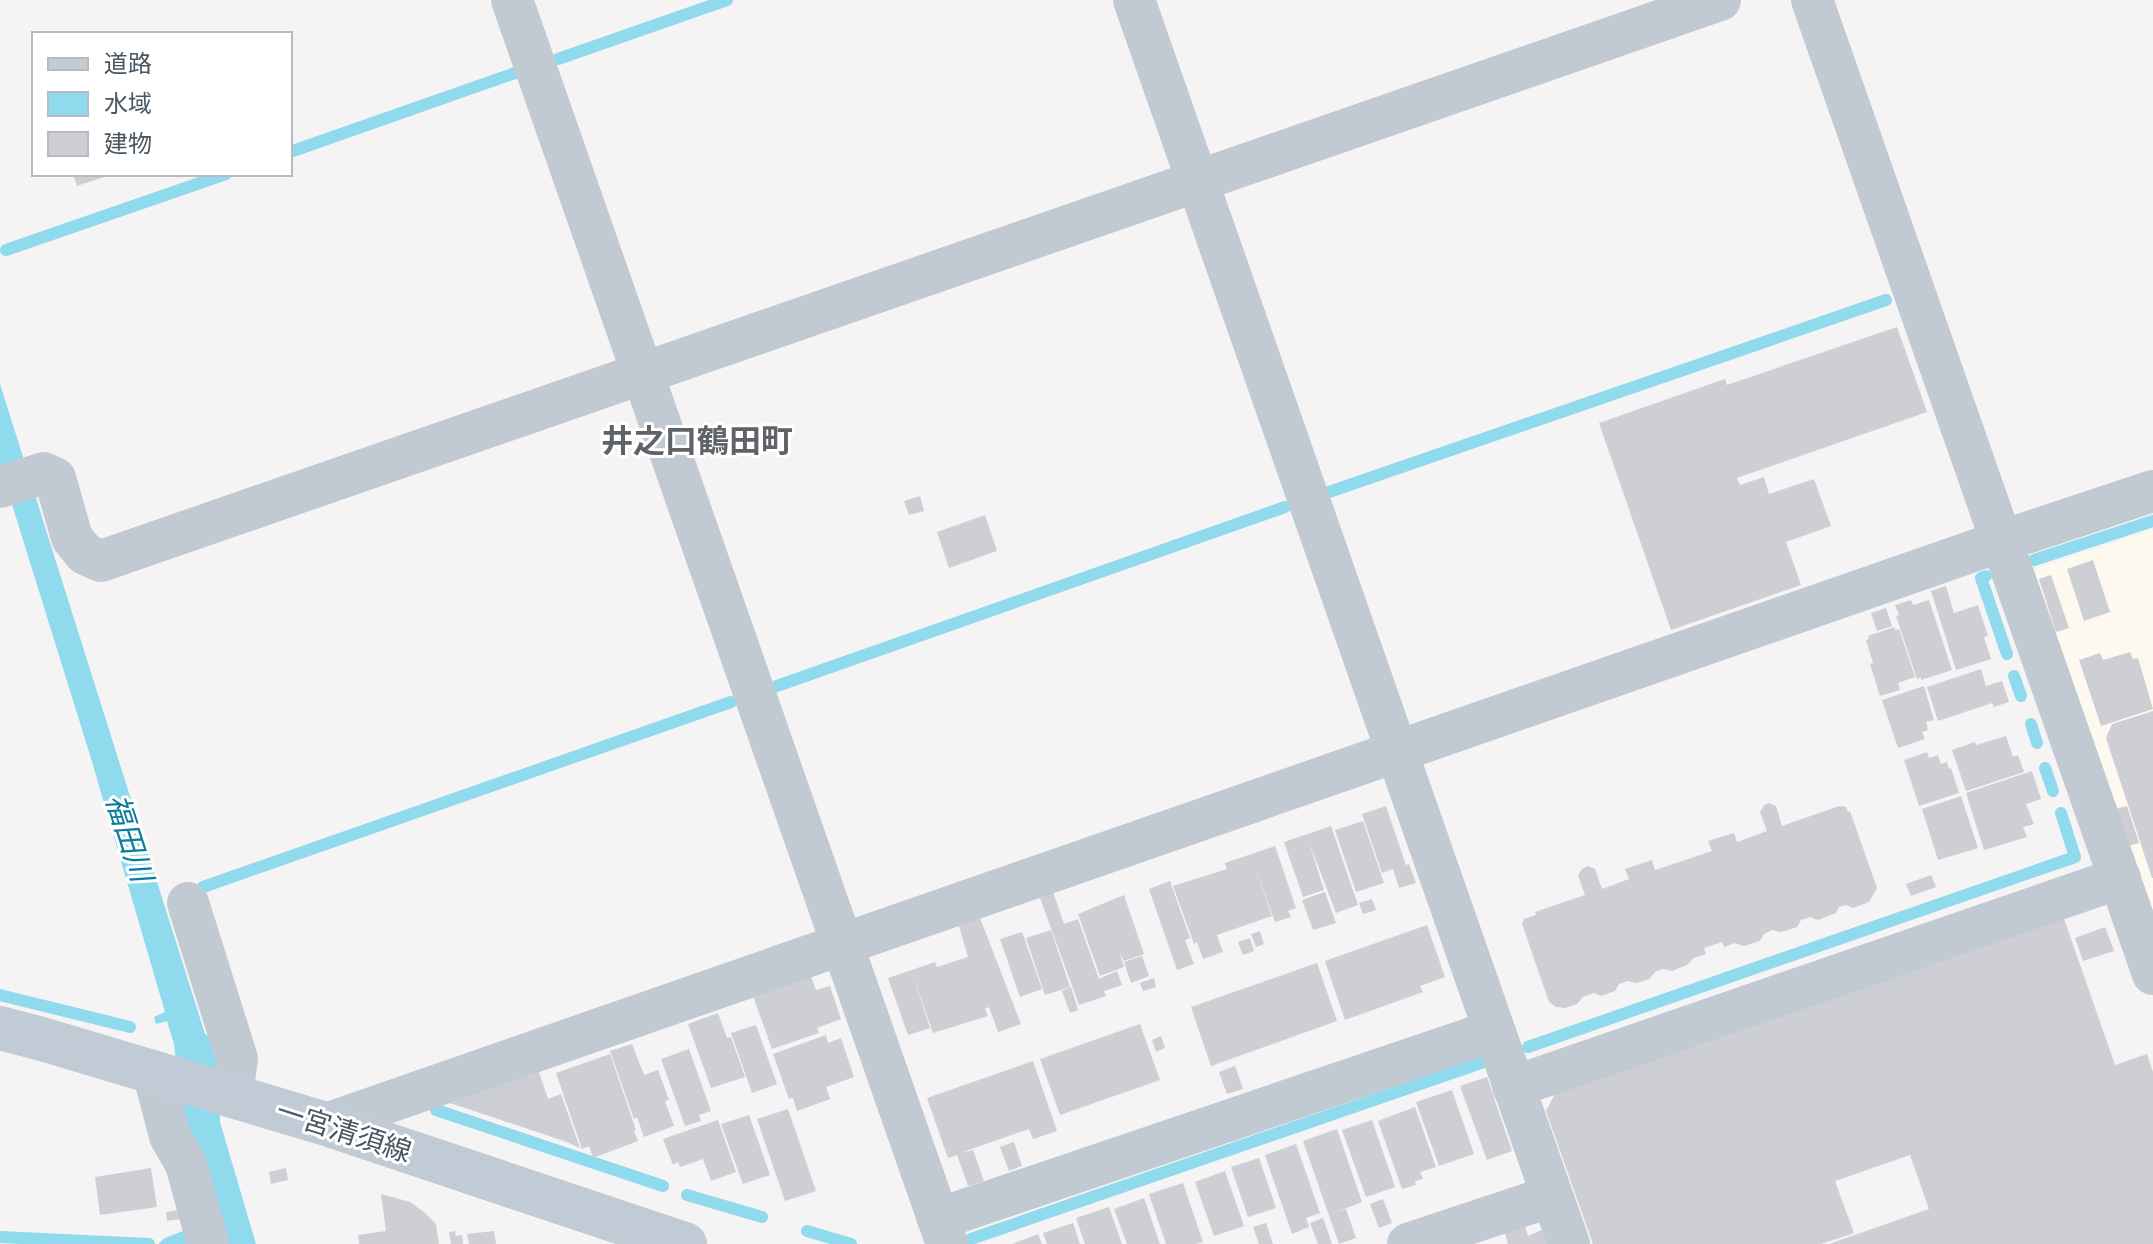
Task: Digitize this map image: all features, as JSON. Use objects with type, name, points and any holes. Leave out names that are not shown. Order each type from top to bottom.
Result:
[{"type":"main road","name":"一宮清須線","points":[[0,1028],[326,1124],[685,1244]]},
{"type":"street","points":[[512,0],[942,1232],[1493,1031]]},
{"type":"street","points":[[1134,0],[1569,1244]]},
{"type":"street","points":[[19,481],[44,473],[55,478],[72,538],[85,554],[101,561],[1720,0]]},
{"type":"street","points":[[1812,0],[2153,974]]},
{"type":"street","points":[[326,1124],[2153,491]]},
{"type":"street","points":[[1513,1087],[2120,878]]},
{"type":"street","points":[[188,903],[237,1059],[229,1094]]},
{"type":"street","points":[[165,1075],[170,1136],[186,1164],[206,1234]]},
{"type":"street","points":[[1408,1244],[1552,1196]]},
{"type":"shaded area","points":[[2153,530],[2153,925],[2031,570]]},
{"type":"water","name":"福田川","points":[[0,384],[205,1034],[220,1044],[220,1122],[256,1244],[158,1244],[188,1229],[174,1044],[167,1021],[156,1024],[154,1017],[165,1012],[90,755],[0,466]]},
{"type":"building","points":[[74,176],[104,176],[104,177],[77,186]]},
{"type":"building","points":[[1897,327],[1927,412],[1737,478],[1740,485],[1764,477],[1769,494],[1814,479],[1831,526],[1786,542],[1801,585],[1671,630],[1599,423],[1725,379],[1727,385]]},
{"type":"building","points":[[920,496],[924,511],[909,515],[904,501]]},
{"type":"building","points":[[985,515],[997,551],[949,568],[937,532]]},
{"type":"building","points":[[2093,560],[2110,612],[2084,621],[2067,569]]},
{"type":"building","points":[[2051,575],[2069,628],[2056,632],[2039,579]]},
{"type":"building","points":[[1946,586],[1954,613],[1978,605],[1988,636],[1984,637],[1991,659],[1956,670],[1931,591]]},
{"type":"building","points":[[1911,600],[1913,605],[1929,600],[1952,670],[1917,679],[1895,605]]},
{"type":"building","points":[[1886,608],[1892,626],[1877,631],[1871,613]]},
{"type":"building","points":[[1894,627],[1895,630],[1899,629],[1915,677],[1898,683],[1900,690],[1880,696],[1866,640],[1868,636]]},
{"type":"building","points":[[2130,652],[2133,659],[2138,658],[2153,709],[2101,726],[2079,660],[2100,653],[2103,660]]},
{"type":"building","points":[[1981,669],[1986,686],[2002,681],[2009,702],[1994,707],[1992,703],[1938,721],[1927,687]]},
{"type":"building","points":[[1924,686],[1934,720],[1926,722],[1928,730],[1922,732],[1925,739],[1898,748],[1882,700]]},
{"type":"building","points":[[2153,711],[2152,878],[2106,738],[2112,724]]},
{"type":"building","points":[[2006,736],[2013,757],[2018,755],[2024,772],[1966,791],[1952,750]]},
{"type":"building","points":[[1927,752],[1929,758],[1938,755],[1941,764],[1947,762],[1959,793],[1919,806],[1904,760]]},
{"type":"building","points":[[2032,771],[2041,799],[2026,804],[2034,824],[2023,827],[2027,837],[1984,850],[1966,793]]},
{"type":"building","points":[[1961,796],[1978,848],[1938,860],[1922,809]]},
{"type":"building","points":[[1769,803],[1776,806],[1782,826],[1839,806],[1846,807],[1877,888],[1869,902],[1853,908],[1846,905],[1839,907],[1836,913],[1818,920],[1810,917],[1801,920],[1797,927],[1781,932],[1772,930],[1764,934],[1760,941],[1744,946],[1735,943],[1724,947],[1722,942],[1704,948],[1706,954],[1694,958],[1687,965],[1672,971],[1656,971],[1649,979],[1637,983],[1628,981],[1619,984],[1615,991],[1601,996],[1594,993],[1565,1008],[1549,1002],[1522,924],[1524,919],[1536,915],[1535,912],[1585,895],[1578,875],[1588,866],[1595,869],[1602,889],[1629,879],[1625,869],[1652,860],[1655,870],[1712,851],[1708,841],[1734,833],[1737,842],[1767,831],[1760,812]]},
{"type":"building","points":[[1386,806],[1406,865],[1409,864],[1416,883],[1399,888],[1393,869],[1382,873],[1362,814]]},
{"type":"building","points":[[2127,806],[2139,843],[2128,846],[2115,809]]},
{"type":"building","points":[[1363,821],[1384,883],[1356,892],[1335,830]]},
{"type":"building","points":[[1331,826],[1358,905],[1336,913],[1309,842],[1324,890],[1303,897],[1284,842]]},
{"type":"building","points":[[1275,846],[1296,908],[1288,911],[1291,917],[1275,922],[1252,858],[1272,916],[1217,935],[1223,952],[1203,959],[1197,942],[1194,944],[1173,886],[1227,869],[1225,863]]},
{"type":"building","points":[[1931,875],[1936,887],[1911,896],[1906,884]]},
{"type":"building","points":[[1170,881],[1190,938],[1185,940],[1194,964],[1177,970],[1149,889]]},
{"type":"building","points":[[1053,892],[1064,924],[1078,919],[1099,979],[1117,971],[1122,985],[1104,991],[1106,996],[1079,1005],[1040,898]]},
{"type":"building","points":[[1325,892],[1336,923],[1313,930],[1302,900]]},
{"type":"building","points":[[1124,895],[1144,954],[1124,961],[1120,954],[1124,967],[1100,976],[1078,914]]},
{"type":"building","points":[[1372,899],[1376,910],[1363,914],[1359,903]]},
{"type":"building","points":[[2062,913],[2115,1065],[2147,1054],[2153,1072],[2153,1244],[1829,1244],[1929,1209],[1910,1155],[1835,1181],[1854,1233],[1821,1244],[1593,1244],[1546,1111],[1558,1088]]},
{"type":"building","points":[[980,918],[1021,1024],[998,1032],[989,1007],[985,1009],[988,1016],[933,1033],[912,973],[930,1028],[908,1035],[888,978],[935,962],[937,967],[968,957],[959,926]]},
{"type":"building","points":[[1427,925],[1445,977],[1420,986],[1423,992],[1345,1020],[1325,961]]},
{"type":"building","points":[[2105,927],[2114,951],[2083,961],[2075,938]]},
{"type":"building","points":[[1051,930],[1070,987],[1045,995],[1026,938]]},
{"type":"building","points":[[1260,931],[1264,944],[1256,947],[1251,934]]},
{"type":"building","points":[[1022,932],[1042,989],[1020,997],[1000,939]]},
{"type":"building","points":[[1250,938],[1254,951],[1243,955],[1238,942]]},
{"type":"building","points":[[1142,956],[1149,976],[1131,983],[1124,962]]},
{"type":"building","points":[[1317,963],[1337,1021],[1211,1066],[1191,1007]]},
{"type":"building","points":[[811,976],[816,990],[830,986],[841,1019],[817,1028],[819,1033],[772,1049],[753,996]]},
{"type":"building","points":[[1154,978],[1156,987],[1143,991],[1140,983]]},
{"type":"building","points":[[1071,987],[1078,1010],[1070,1013],[1062,991]]},
{"type":"building","points":[[718,1013],[727,1038],[731,1037],[745,1077],[711,1088],[688,1024]]},
{"type":"building","points":[[1140,1024],[1160,1080],[1060,1115],[1040,1059]]},
{"type":"building","points":[[756,1025],[777,1084],[752,1093],[731,1033]]},
{"type":"building","points":[[826,1035],[828,1043],[841,1038],[854,1077],[826,1087],[830,1099],[797,1111],[793,1098],[789,1099],[773,1054]]},
{"type":"building","points":[[1161,1036],[1165,1048],[1156,1052],[1152,1040]]},
{"type":"building","points":[[632,1044],[644,1075],[658,1070],[674,1126],[644,1137],[637,1117],[634,1119],[610,1051]]},
{"type":"building","points":[[689,1049],[711,1111],[699,1115],[701,1121],[685,1126],[661,1059]]},
{"type":"building","points":[[610,1054],[638,1141],[593,1158],[589,1146],[582,1149],[556,1073]]},
{"type":"building","points":[[1033,1061],[1057,1131],[1033,1139],[1029,1129],[960,1153],[973,1150],[984,1181],[968,1186],[957,1155],[948,1158],[927,1098]]},
{"type":"building","points":[[1235,1066],[1243,1089],[1227,1094],[1219,1072]]},
{"type":"building","points":[[539,1072],[548,1099],[561,1094],[580,1148],[450,1103]]},
{"type":"building","points":[[1487,1077],[1512,1151],[1487,1160],[1460,1086]]},
{"type":"building","points":[[1452,1090],[1474,1154],[1439,1166],[1416,1102]]},
{"type":"building","points":[[1415,1107],[1436,1167],[1420,1172],[1423,1179],[1415,1181],[1416,1185],[1402,1189],[1378,1121]]},
{"type":"building","points":[[788,1109],[816,1191],[785,1201],[757,1119]]},
{"type":"building","points":[[749,1115],[770,1175],[743,1184],[721,1124]]},
{"type":"building","points":[[718,1120],[736,1172],[711,1181],[703,1159],[680,1167],[678,1162],[673,1165],[663,1139]]},
{"type":"building","points":[[1372,1120],[1395,1187],[1366,1197],[1342,1130]]},
{"type":"building","points":[[1337,1129],[1362,1202],[1334,1213],[1346,1209],[1356,1238],[1339,1244],[1303,1141]]},
{"type":"building","points":[[1014,1142],[1022,1166],[1009,1171],[1000,1147]]},
{"type":"building","points":[[1296,1144],[1320,1213],[1306,1218],[1309,1227],[1292,1234],[1265,1155]]},
{"type":"building","points":[[1259,1158],[1276,1208],[1248,1217],[1231,1167]]},
{"type":"building","points":[[151,1168],[157,1207],[100,1215],[95,1177]]},
{"type":"building","points":[[286,1168],[288,1180],[271,1184],[269,1172]]},
{"type":"building","points":[[1225,1171],[1244,1226],[1214,1236],[1195,1182]]},
{"type":"building","points":[[1183,1183],[1203,1242],[1166,1244],[1149,1194]]},
{"type":"building","points":[[381,1194],[410,1202],[425,1213],[436,1224],[439,1244],[359,1244],[358,1235],[386,1231]]},
{"type":"building","points":[[1144,1198],[1160,1244],[1127,1244],[1114,1209]]},
{"type":"building","points":[[1383,1199],[1392,1223],[1379,1228],[1370,1204]]},
{"type":"building","points":[[1109,1207],[1122,1244],[1085,1244],[1076,1218]]},
{"type":"building","points":[[179,1210],[180,1219],[167,1221],[166,1212]]},
{"type":"building","points":[[1323,1218],[1332,1244],[1318,1244],[1310,1223]]},
{"type":"building","points":[[1523,1220],[1528,1236],[1542,1230],[1547,1244],[1508,1244],[1503,1228]]},
{"type":"building","points":[[1073,1223],[1080,1244],[1047,1244],[1043,1233]]},
{"type":"building","points":[[1266,1223],[1273,1244],[1259,1244],[1253,1227]]},
{"type":"building","points":[[455,1231],[456,1236],[462,1235],[463,1244],[451,1244],[449,1232]]},
{"type":"building","points":[[494,1231],[496,1244],[469,1244],[467,1234]]},
{"type":"building","points":[[1038,1234],[1042,1244],[1012,1244]]},
{"type":"waterway","points":[[558,59],[727,0]]},
{"type":"waterway","points":[[292,151],[515,73]]},
{"type":"waterway","points":[[6,250],[220,176]]},
{"type":"waterway","points":[[1329,492],[1886,300]]},
{"type":"waterway","points":[[774,687],[1285,507]]},
{"type":"waterway","points":[[2034,560],[2153,521]]},
{"type":"waterway","points":[[1986,576],[1981,578],[2007,654]]},
{"type":"waterway","points":[[2014,676],[2021,696]]},
{"type":"waterway","points":[[203,887],[731,702]]},
{"type":"waterway","points":[[2031,724],[2037,743]]},
{"type":"waterway","points":[[2045,768],[2053,791]]},
{"type":"waterway","points":[[1528,1047],[2075,857],[2061,813]]},
{"type":"waterway","points":[[0,995],[130,1027]]},
{"type":"waterway","points":[[971,1239],[1481,1063]]},
{"type":"waterway","points":[[436,1110],[663,1186]]},
{"type":"waterway","points":[[687,1195],[762,1217]]},
{"type":"waterway","points":[[807,1231],[851,1244]]},
{"type":"waterway","points":[[0,1237],[149,1244]]},
{"type":"district","name":"井之口鶴田町","points":[[697,441]]}]
